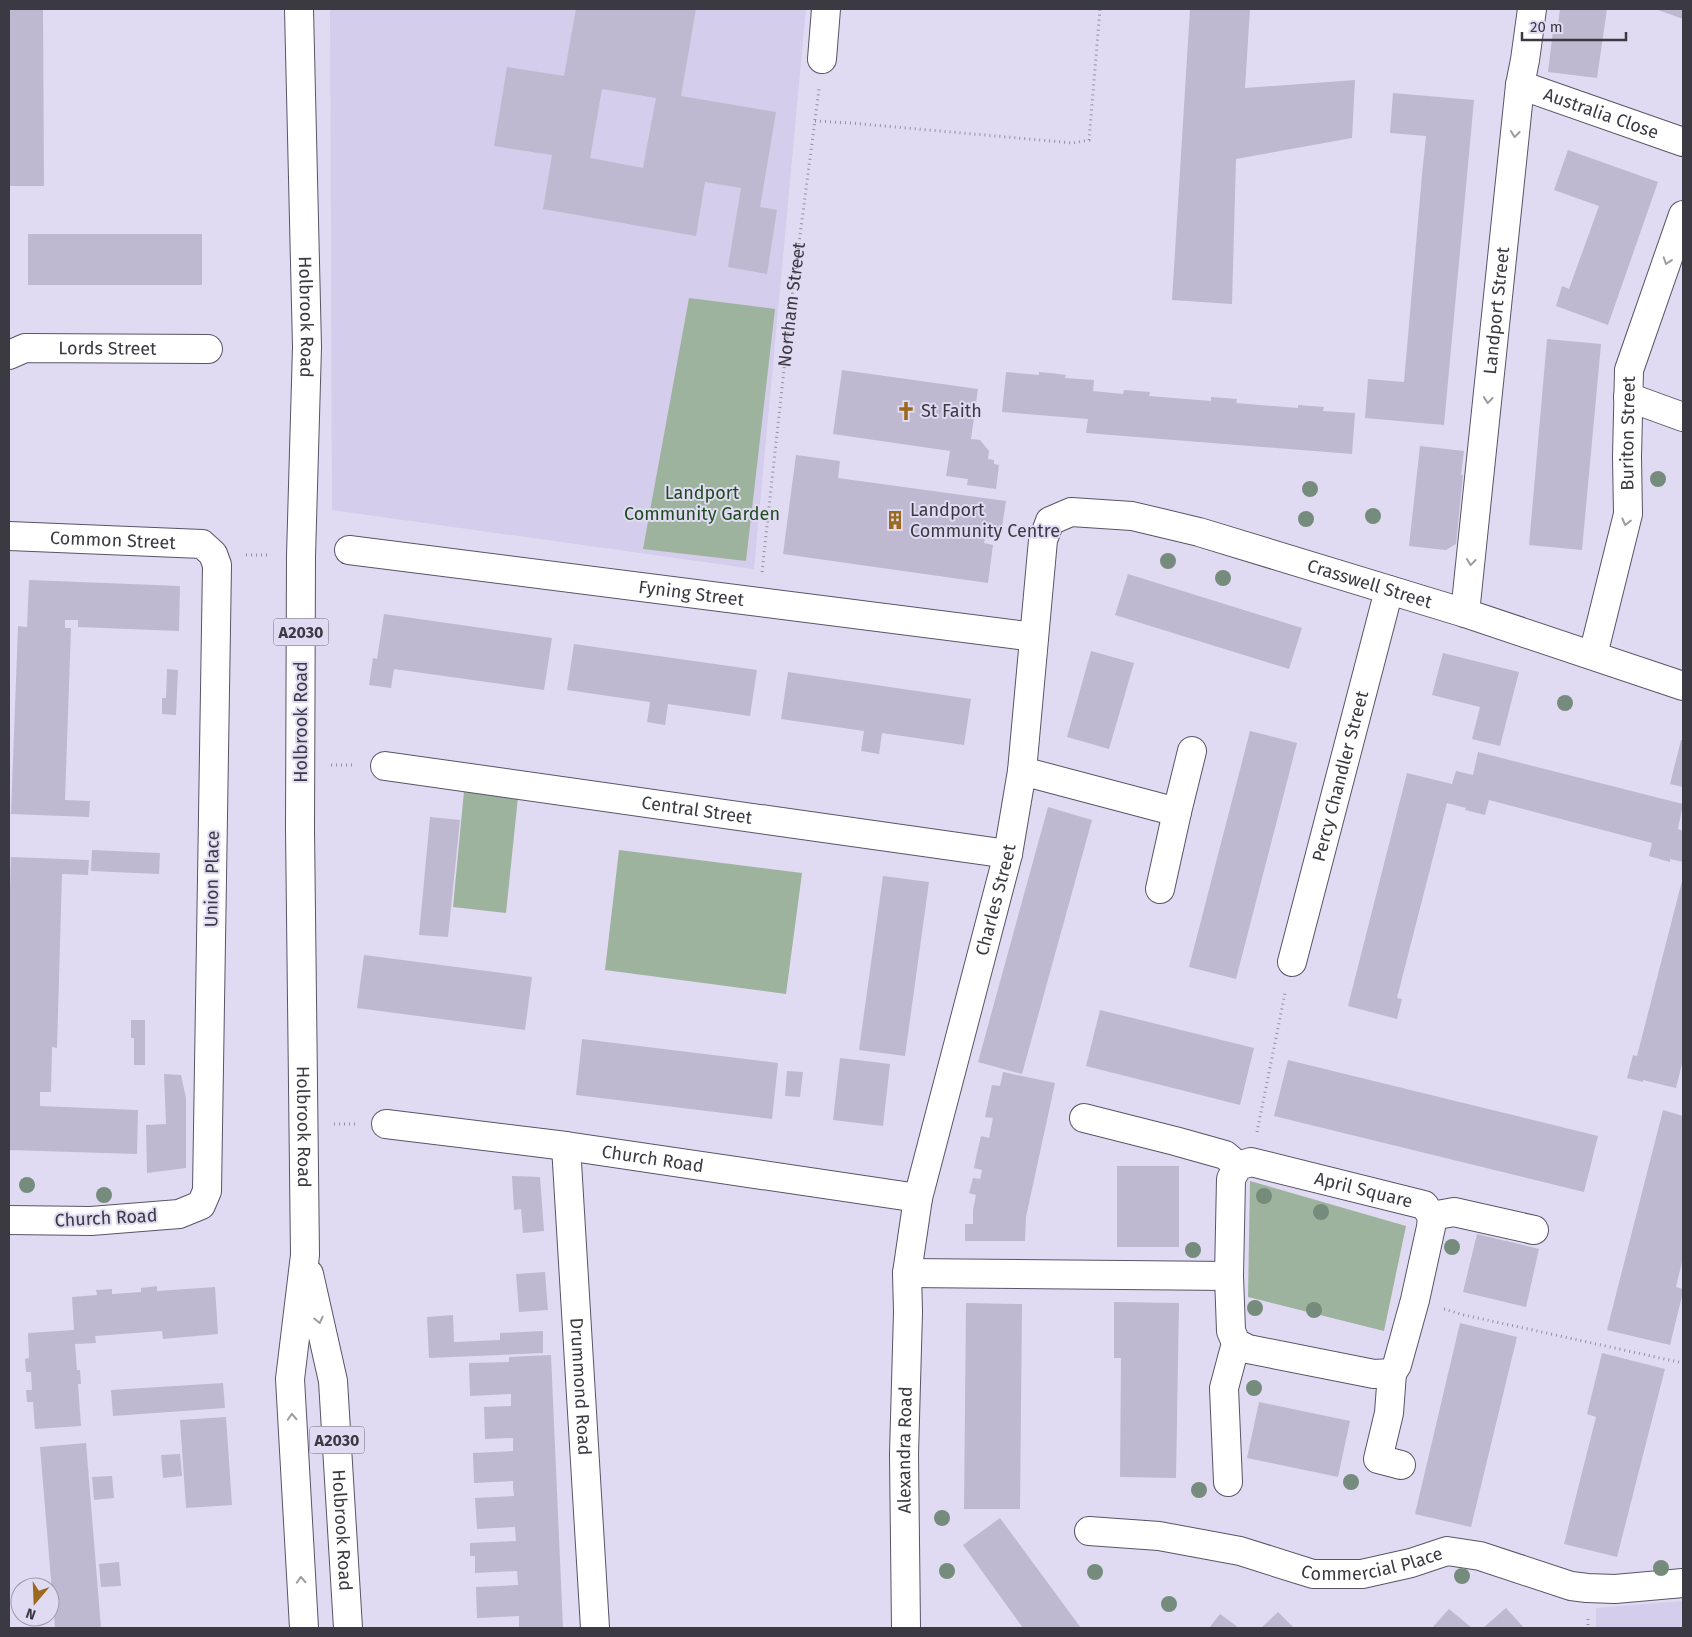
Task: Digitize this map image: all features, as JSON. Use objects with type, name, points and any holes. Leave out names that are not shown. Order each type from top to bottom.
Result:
[{"type":"street","name":"Holbrook Road","points":[[299,9],[306,347],[301,556],[304,1255],[290,1379],[304,1628]]},
{"type":"street","points":[[822,59],[826,9]]},
{"type":"street","name":"Landport Street","points":[[1465,613],[1520,86],[1532,9]]},
{"type":"street","name":"Australia Close","points":[[1520,86],[1683,142]]},
{"type":"street","name":"Buriton Street","points":[[1593,655],[1628,514],[1627,457],[1630,370],[1683,215]]},
{"type":"street","name":"Lords Street","points":[[9,355],[25,348],[208,349]]},
{"type":"street","points":[[1628,397],[1683,417]]},
{"type":"street","name":"Crasswell Street","points":[[1050,521],[1071,512],[1132,516],[1199,532],[1465,613],[1683,686]]},
{"type":"street","name":"Charles Street","points":[[907,1273],[918,1198],[1008,854],[1022,771],[1043,540],[1050,521]]},
{"type":"street","name":"Common Street","points":[[9,536],[202,544],[213,554]]},
{"type":"street","name":"Fyning Street","points":[[350,550],[1034,637]]},
{"type":"street","name":"Union Place","points":[[201,1205],[207,1192],[217,565],[213,554]]},
{"type":"street","name":"Percy Chandler Street","points":[[1292,962],[1389,590]]},
{"type":"street","points":[[1160,889],[1192,750]]},
{"type":"street","name":"Central Street","points":[[385,766],[1008,854]]},
{"type":"street","points":[[1022,771],[1177,812]]},
{"type":"street","name":"April Square","points":[[1084,1118],[1225,1155],[1244,1164],[1424,1205],[1432,1216],[1431,1227],[1397,1365],[1392,1373],[1389,1413],[1378,1459],[1401,1465]]},
{"type":"street","name":"Church Road","points":[[386,1124],[566,1146],[918,1198]]},
{"type":"street","name":"Drummond Road","points":[[566,1146],[595,1628]]},
{"type":"street","points":[[1228,1482],[1224,1388],[1236,1343],[1231,1331],[1229,1276],[1231,1179],[1244,1164]]},
{"type":"street","name":"Church Road","points":[[9,1220],[91,1221],[179,1214],[201,1205]]},
{"type":"street","points":[[1432,1216],[1454,1212],[1534,1230]]},
{"type":"street","name":"Holbrook Road","points":[[304,1255],[334,1381],[348,1628]]},
{"type":"street","points":[[907,1273],[1229,1276]]},
{"type":"street","name":"Alexandra Road","points":[[906,1628],[904,1454],[907,1273]]},
{"type":"street","points":[[1236,1343],[1248,1349],[1374,1374],[1392,1373]]},
{"type":"street","name":"Commercial Place","points":[[1089,1531],[1159,1536],[1240,1551],[1313,1574],[1362,1574],[1411,1563],[1447,1552],[1480,1556],[1571,1586],[1615,1589],[1683,1583]]},
{"type":"path","points":[[815,121],[1073,142],[1089,140],[1100,9]]},
{"type":"path","name":"Northam Street","points":[[759,602],[791,305],[822,59]]},
{"type":"path","points":[[213,554],[301,556]]},
{"type":"path","points":[[301,764],[385,766]]},
{"type":"path","points":[[1244,1164],[1292,962]]},
{"type":"path","points":[[303,1123],[386,1124]]},
{"type":"path","points":[[1414,1300],[1464,1315],[1683,1363]]},
{"type":"shaded area","points":[[330,9],[806,9],[754,569],[332,510]]},
{"type":"shaded area","points":[[1683,1601],[1683,1628],[1596,1628],[1596,1608]]},
{"type":"green space","name":"Landport Community Garden","points":[[689,298],[775,309],[746,561],[643,549]]},
{"type":"green space","points":[[464,791],[518,797],[506,913],[453,907]]},
{"type":"green space","points":[[619,850],[802,873],[786,994],[605,970]]},
{"type":"green space","points":[[1250,1181],[1406,1226],[1384,1331],[1248,1297]]},
{"type":"building","points":[[9,9],[43,9],[44,186],[9,186]]},
{"type":"building","points":[[576,9],[696,9],[681,96],[776,112],[760,207],[777,210],[767,274],[728,267],[741,188],[705,182],[696,236],[543,209],[552,155],[494,146],[507,67],[564,76]],"holes":[[[602,89],[656,98],[643,168],[590,158]]]},
{"type":"building","points":[[1190,9],[1250,9],[1245,88],[1355,80],[1352,138],[1236,159],[1232,304],[1172,300]]},
{"type":"building","points":[[1560,9],[1607,9],[1597,78],[1548,72],[1553,31],[1557,32]]},
{"type":"building","points":[[1655,9],[1683,9],[1683,19],[1672,15]]},
{"type":"building","points":[[1393,93],[1474,100],[1444,425],[1365,418],[1368,379],[1404,382],[1426,136],[1390,133]]},
{"type":"building","points":[[1568,150],[1658,182],[1608,325],[1556,306],[1562,286],[1569,289],[1599,206],[1554,190]]},
{"type":"building","points":[[28,234],[202,234],[202,285],[28,285]]},
{"type":"building","points":[[1547,339],[1601,344],[1582,550],[1529,545]]},
{"type":"building","name":"St Faith","points":[[842,370],[978,389],[971,439],[980,440],[989,451],[988,459],[994,460],[994,464],[999,465],[996,489],[967,485],[968,479],[946,476],[950,451],[833,434]]},
{"type":"building","points":[[1006,372],[1039,375],[1039,372],[1050,373],[1066,375],[1065,378],[1094,380],[1093,391],[1123,394],[1124,390],[1150,392],[1149,396],[1211,401],[1211,397],[1237,399],[1236,403],[1298,408],[1298,405],[1324,407],[1323,411],[1355,413],[1352,454],[1086,433],[1088,419],[1002,412]]},
{"type":"building","points":[[1420,446],[1464,451],[1456,544],[1446,550],[1409,546]]},
{"type":"building","name":"Landport Community Centre","points":[[796,455],[840,461],[838,478],[1006,501],[1000,540],[985,538],[984,543],[993,545],[988,583],[783,554]]},
{"type":"building","points":[[1128,574],[1302,628],[1289,669],[1115,615]]},
{"type":"building","points":[[29,580],[180,586],[179,631],[78,627],[78,620],[65,620],[65,628],[71,628],[65,800],[90,801],[89,817],[11,814],[18,626],[27,627]]},
{"type":"building","points":[[384,614],[552,638],[544,690],[394,669],[391,688],[369,685],[373,658],[377,659]]},
{"type":"building","points":[[574,644],[757,670],[750,716],[668,704],[665,725],[647,722],[650,702],[567,690]]},
{"type":"building","points":[[1091,651],[1134,663],[1109,749],[1067,737]]},
{"type":"building","points":[[1443,653],[1519,672],[1500,746],[1472,739],[1480,707],[1432,695]]},
{"type":"building","points":[[167,669],[178,670],[176,715],[162,714],[162,698],[166,698]]},
{"type":"building","points":[[788,672],[971,699],[964,745],[882,733],[879,754],[861,751],[864,731],[781,719]]},
{"type":"building","points":[[1250,731],[1297,743],[1236,979],[1189,967]]},
{"type":"building","points":[[1681,740],[1683,740],[1683,787],[1670,784]]},
{"type":"building","points":[[1478,752],[1683,804],[1678,829],[1683,831],[1683,862],[1670,859],[1670,862],[1649,856],[1652,843],[1489,800],[1485,815],[1447,803],[1397,998],[1402,999],[1397,1019],[1348,1006],[1407,773],[1452,784],[1456,771],[1473,775]]},
{"type":"building","points":[[1048,807],[1092,820],[1022,1074],[978,1062]]},
{"type":"building","points":[[430,817],[460,820],[448,937],[419,935]]},
{"type":"building","points":[[92,850],[160,853],[159,874],[91,871]]},
{"type":"building","points":[[11,857],[89,860],[88,875],[62,874],[57,1048],[52,1047],[51,1092],[40,1092],[40,1106],[138,1110],[137,1154],[9,1150],[9,919]]},
{"type":"building","points":[[883,876],[929,882],[905,1056],[859,1050]]},
{"type":"building","points":[[1683,877],[1683,1060],[1676,1088],[1627,1078],[1633,1055],[1637,1056]]},
{"type":"building","points":[[364,955],[532,977],[525,1030],[357,1008]]},
{"type":"building","points":[[1100,1010],[1254,1048],[1240,1105],[1086,1066]]},
{"type":"building","points":[[131,1020],[145,1020],[145,1065],[134,1065],[134,1038],[131,1038]]},
{"type":"building","points":[[582,1039],[778,1063],[772,1119],[576,1095]]},
{"type":"building","points":[[840,1058],[890,1064],[883,1126],[833,1120]]},
{"type":"building","points":[[1288,1060],[1598,1136],[1584,1192],[1274,1116]]},
{"type":"building","points":[[787,1071],[803,1072],[800,1097],[785,1096]]},
{"type":"building","points":[[1003,1072],[1055,1083],[1026,1217],[1025,1241],[965,1241],[965,1224],[973,1224],[976,1195],[969,1193],[973,1178],[980,1179],[982,1170],[974,1168],[977,1153],[981,1136],[989,1138],[993,1118],[985,1117],[992,1085],[1000,1086]]},
{"type":"building","points":[[164,1074],[181,1075],[186,1098],[186,1168],[147,1173],[146,1125],[166,1124]]},
{"type":"building","points":[[1663,1110],[1683,1116],[1683,1258],[1676,1287],[1683,1289],[1683,1292],[1670,1345],[1607,1330]]},
{"type":"building","points":[[1117,1166],[1179,1166],[1179,1247],[1117,1247]]},
{"type":"building","points":[[512,1176],[540,1177],[544,1231],[523,1233],[521,1209],[514,1210]]},
{"type":"building","points":[[1477,1234],[1539,1249],[1526,1307],[1463,1292]]},
{"type":"building","points":[[545,1272],[548,1310],[519,1312],[516,1274]]},
{"type":"building","points":[[157,1286],[157,1291],[215,1287],[218,1334],[163,1339],[162,1331],[95,1336],[96,1343],[75,1344],[77,1370],[80,1370],[81,1384],[78,1384],[81,1426],[35,1429],[33,1402],[27,1402],[26,1390],[32,1390],[31,1372],[26,1372],[25,1359],[29,1358],[28,1333],[74,1330],[72,1297],[97,1295],[96,1290],[112,1289],[112,1294],[141,1292],[141,1288]]},
{"type":"building","points":[[1114,1302],[1179,1303],[1176,1478],[1120,1477],[1121,1358],[1114,1358]]},
{"type":"building","points":[[966,1303],[1022,1304],[1020,1509],[964,1509]]},
{"type":"building","points":[[453,1315],[454,1342],[500,1340],[500,1333],[543,1331],[543,1353],[429,1358],[427,1317]]},
{"type":"building","points":[[1460,1323],[1517,1337],[1471,1527],[1415,1514]]},
{"type":"building","points":[[1602,1353],[1665,1369],[1617,1557],[1564,1544],[1596,1417],[1587,1414]]},
{"type":"building","points":[[551,1355],[563,1628],[519,1628],[519,1616],[477,1618],[476,1587],[518,1585],[517,1571],[475,1573],[475,1556],[470,1556],[470,1543],[516,1541],[515,1527],[477,1529],[475,1498],[514,1496],[513,1481],[474,1483],[473,1453],[513,1451],[513,1438],[485,1439],[484,1407],[511,1406],[511,1394],[470,1396],[469,1363],[509,1362],[509,1357]]},
{"type":"building","points":[[223,1383],[225,1408],[113,1416],[111,1390]]},
{"type":"building","points":[[1259,1402],[1350,1421],[1338,1477],[1247,1458]]},
{"type":"building","points":[[226,1417],[232,1505],[186,1508],[180,1420]]},
{"type":"building","points":[[86,1443],[101,1628],[55,1628],[60,1627],[60,1577],[51,1577],[40,1447]]},
{"type":"building","points":[[180,1454],[182,1476],[163,1478],[161,1455]]},
{"type":"building","points":[[112,1476],[114,1498],[94,1500],[92,1477]]},
{"type":"building","points":[[1000,1518],[1081,1628],[1023,1628],[963,1545]]},
{"type":"building","points":[[119,1562],[121,1586],[101,1587],[99,1564]]},
{"type":"building","points":[[1506,1608],[1524,1628],[1483,1628]]},
{"type":"building","points":[[1449,1609],[1472,1628],[1432,1628]]},
{"type":"building","points":[[1278,1612],[1294,1628],[1261,1628]]},
{"type":"building","points":[[1220,1614],[1239,1628],[1209,1628]]},
{"type":"place","name":"St Faith","points":[[906,411]]},
{"type":"place","name":"Landport Community Centre","points":[[895,520]]}]
